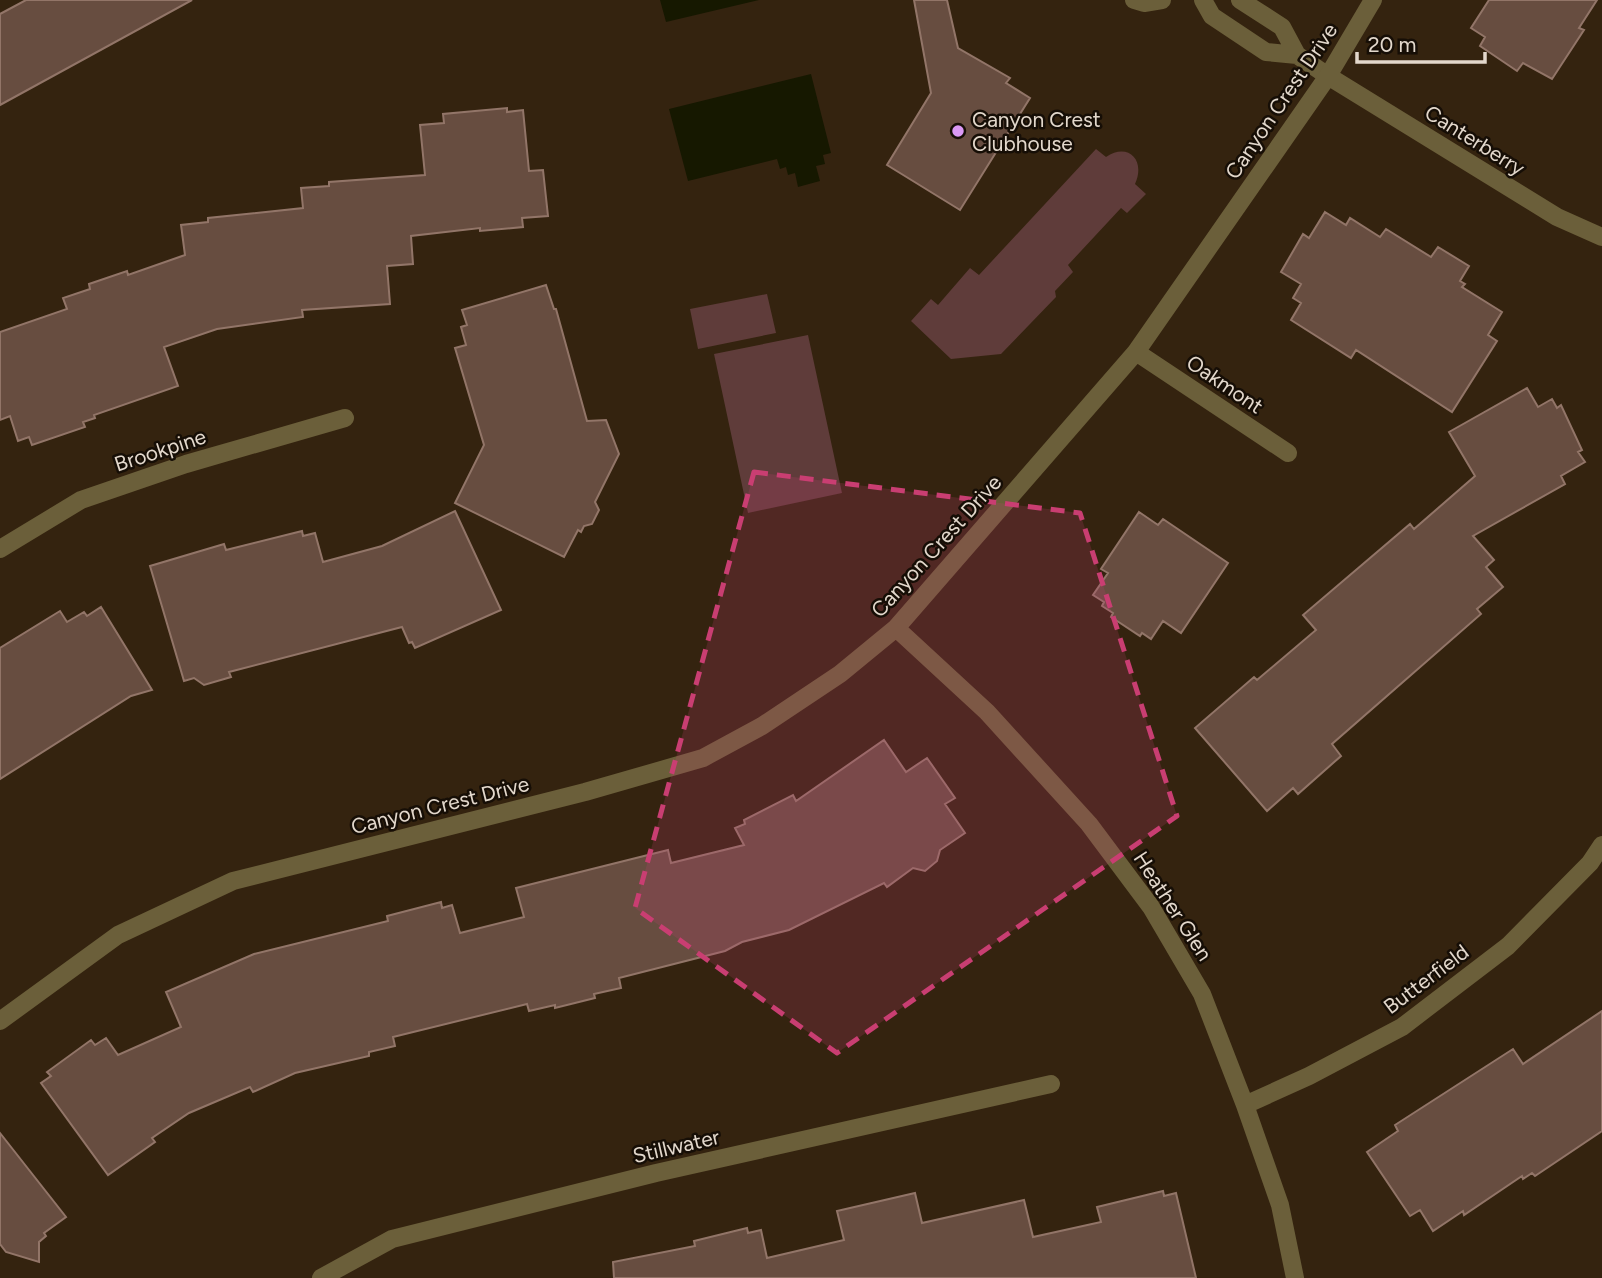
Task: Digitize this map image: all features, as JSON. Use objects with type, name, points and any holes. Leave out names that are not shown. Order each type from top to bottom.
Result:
[{"type":"street","points":[[1134,0],[1144,3],[1162,0]]},
{"type":"street","points":[[1203,0],[1212,16],[1266,52],[1297,55]]},
{"type":"street","points":[[1240,0],[1282,27],[1297,55]]},
{"type":"street","name":"Canyon Crest Drive","points":[[0,1021],[118,935],[233,881],[585,792],[703,758],[762,726],[840,674],[896,628],[1136,352],[1328,76],[1373,0]]},
{"type":"street","name":"Canterberry","points":[[1297,55],[1557,217],[1602,237]]},
{"type":"street","name":"Oakmont","points":[[1136,352],[1288,453]]},
{"type":"street","name":"Brookpine","points":[[0,549],[81,500],[186,464],[345,418]]},
{"type":"street","name":"Heather Glen","points":[[896,628],[987,712],[1088,824],[1151,907],[1202,994],[1280,1205],[1295,1278]]},
{"type":"street","name":"Butterfield","points":[[1245,1105],[1309,1076],[1402,1027],[1508,946],[1590,863],[1602,845]]},
{"type":"street","name":"Stillwater","points":[[321,1278],[392,1239],[656,1173],[1051,1084]]},
{"type":"highlighted area","points":[[754,472],[1080,513],[1177,816],[837,1053],[635,908]]},
{"type":"shaded area","points":[[660,0],[759,0],[666,22]]},
{"type":"shaded area","points":[[811,74],[831,153],[823,155],[825,164],[816,166],[820,181],[798,187],[795,173],[788,175],[786,167],[780,169],[777,159],[688,181],[669,109]]},
{"type":"shaded area","points":[[1096,149],[1106,157],[1121,152],[1133,156],[1138,168],[1135,184],[1146,194],[1127,213],[1121,208],[1068,265],[1073,272],[1055,291],[1056,297],[1001,354],[951,359],[911,321],[931,299],[938,305],[970,268],[979,275]]},
{"type":"shaded area","points":[[767,294],[776,333],[698,349],[690,309]]},
{"type":"shaded area","points":[[808,335],[842,493],[748,513],[714,354]]},
{"type":"building","points":[[26,0],[192,0],[0,105],[0,14]]},
{"type":"building","name":"Canyon Crest Clubhouse","points":[[914,0],[947,0],[958,48],[1010,78],[1006,83],[1030,98],[960,210],[887,165],[931,93]]},
{"type":"building","points":[[1489,0],[1597,0],[1579,28],[1584,30],[1552,79],[1523,63],[1517,71],[1480,46],[1485,37],[1471,28]]},
{"type":"building","points":[[507,108],[507,112],[523,110],[529,171],[543,170],[548,216],[522,218],[523,227],[480,231],[480,228],[411,236],[413,264],[387,266],[390,304],[302,310],[303,317],[217,329],[164,347],[178,386],[94,415],[95,418],[83,422],[85,427],[32,445],[29,437],[18,441],[10,416],[0,420],[0,332],[67,309],[63,298],[90,289],[89,284],[127,271],[128,275],[185,255],[181,225],[208,222],[208,218],[303,208],[301,188],[329,186],[329,182],[425,175],[420,125],[444,123],[443,114]]},
{"type":"building","points":[[1325,212],[1346,225],[1350,218],[1380,237],[1386,229],[1431,257],[1438,247],[1469,266],[1460,281],[1465,284],[1462,287],[1502,312],[1488,335],[1497,341],[1452,412],[1356,350],[1351,358],[1291,320],[1301,303],[1293,298],[1301,284],[1281,272],[1303,234],[1309,238]]},
{"type":"building","points":[[546,285],[556,309],[587,421],[606,420],[619,454],[595,502],[599,510],[592,524],[584,526],[581,532],[578,530],[564,557],[455,503],[484,445],[455,348],[466,345],[461,327],[467,325],[462,310]]},
{"type":"building","points":[[1527,388],[1538,407],[1552,399],[1557,408],[1561,405],[1582,450],[1578,452],[1585,462],[1561,476],[1565,484],[1473,536],[1494,560],[1486,567],[1503,587],[1477,609],[1481,614],[1332,744],[1341,756],[1298,794],[1293,788],[1267,811],[1195,728],[1254,677],[1257,680],[1316,630],[1303,615],[1410,524],[1414,529],[1475,476],[1449,432]]},
{"type":"building","points":[[455,511],[501,610],[415,648],[412,642],[409,643],[402,627],[229,672],[231,677],[204,685],[194,678],[184,681],[150,566],[224,544],[226,550],[302,531],[303,536],[315,533],[323,562],[382,546]]},
{"type":"building","points":[[1139,512],[1158,525],[1163,519],[1228,563],[1181,633],[1163,621],[1151,639],[1142,633],[1140,636],[1111,617],[1113,613],[1102,606],[1104,602],[1093,595],[1108,573],[1101,569]]},
{"type":"building","points":[[101,607],[152,690],[131,696],[0,779],[0,648],[60,611],[67,622],[84,612],[87,616]]},
{"type":"building","points":[[884,740],[906,772],[927,758],[955,798],[945,804],[965,833],[940,850],[937,861],[925,871],[913,868],[887,887],[884,883],[789,930],[742,942],[725,951],[619,978],[621,988],[594,994],[595,998],[529,1011],[527,1004],[393,1037],[395,1046],[369,1052],[369,1056],[295,1073],[253,1092],[250,1087],[189,1113],[152,1138],[155,1142],[108,1175],[41,1083],[51,1076],[47,1072],[91,1040],[95,1045],[106,1038],[118,1055],[181,1027],[166,992],[254,954],[388,921],[387,916],[441,902],[442,908],[452,905],[460,933],[524,917],[516,888],[668,850],[671,863],[744,845],[735,828],[745,824],[744,820],[793,795],[796,801]]},
{"type":"building","points":[[1602,1011],[1602,1131],[1535,1176],[1532,1173],[1523,1179],[1522,1176],[1464,1215],[1463,1211],[1433,1231],[1420,1210],[1410,1216],[1367,1152],[1398,1131],[1395,1125],[1513,1049],[1523,1064]]},
{"type":"building","points":[[0,1133],[66,1217],[44,1233],[46,1236],[39,1242],[39,1262],[6,1252],[0,1244]]},
{"type":"building","points":[[1163,1191],[1164,1196],[1176,1193],[1196,1278],[614,1278],[613,1262],[695,1246],[694,1241],[747,1228],[748,1233],[761,1230],[767,1258],[844,1240],[837,1211],[915,1193],[922,1223],[1024,1200],[1033,1237],[1101,1222],[1097,1207]]},
{"type":"place","name":"Canyon Crest Clubhouse","points":[[958,131]]}]
